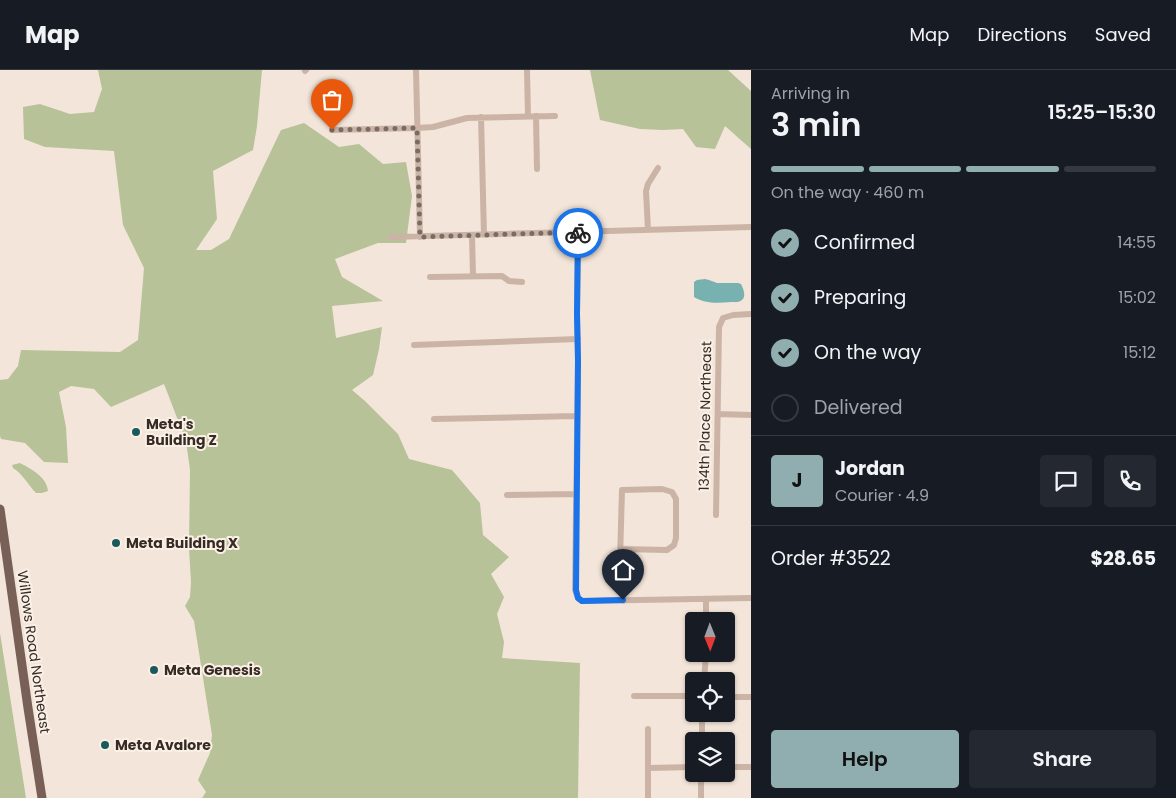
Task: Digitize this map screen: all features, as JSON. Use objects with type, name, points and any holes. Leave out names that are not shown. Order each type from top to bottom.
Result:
[{"type":"main road","name":"Willows Road Northeast","points":[[0,509],[42,798]]},
{"type":"street","points":[[416,70],[420,237]]},
{"type":"street","points":[[527,70],[528,116]]},
{"type":"street","points":[[536,116],[537,170]]},
{"type":"street","points":[[332,130],[433,127],[467,118],[481,117],[555,116]]},
{"type":"street","points":[[481,117],[484,235]]},
{"type":"street","points":[[648,230],[646,191],[658,168]]},
{"type":"street","points":[[390,238],[751,228]]},
{"type":"street","points":[[578,232],[576,494],[576,590],[578,598],[582,601],[751,598]]},
{"type":"street","points":[[472,235],[473,276]]},
{"type":"street","points":[[430,277],[502,276],[509,281],[522,282]]},
{"type":"street","name":"134th Place Northeast","points":[[716,515],[719,327],[723,318],[733,315],[751,314]]},
{"type":"street","points":[[414,345],[578,338]]},
{"type":"street","points":[[718,414],[751,415]]},
{"type":"street","points":[[434,419],[577,416]]},
{"type":"street","points":[[621,549],[667,550],[674,545],[676,538],[676,499],[672,492],[662,489],[622,490],[620,566],[623,582],[623,600]]},
{"type":"street","points":[[507,495],[576,494]]},
{"type":"street","points":[[706,599],[706,612]]},
{"type":"street","points":[[634,696],[685,696]]},
{"type":"street","points":[[735,697],[751,697]]},
{"type":"street","points":[[648,729],[648,798]]},
{"type":"street","points":[[735,767],[750,767]]},
{"type":"street","points":[[648,768],[685,768]]},
{"type":"street","points":[[701,782],[701,798]]},
{"type":"green space","points":[[98,70],[262,70],[253,150],[213,171],[217,219],[196,250],[211,250],[229,239],[281,130],[304,123],[339,147],[359,144],[383,164],[406,162],[412,196],[406,243],[378,243],[335,259],[342,277],[383,301],[332,306],[336,338],[382,327],[373,375],[352,390],[398,434],[409,459],[452,470],[480,503],[483,535],[509,557],[491,574],[504,597],[497,614],[504,642],[502,658],[580,663],[578,798],[202,798],[206,792],[198,780],[210,753],[212,735],[194,621],[185,606],[190,597],[191,582],[189,548],[190,470],[186,441],[164,384],[111,407],[94,389],[71,386],[59,392],[66,427],[68,463],[44,462],[25,443],[1,439],[0,436],[0,380],[8,379],[18,366],[21,350],[120,352],[138,340],[144,268],[123,225],[114,151],[45,147],[24,139],[23,107],[40,104],[70,114],[94,112],[102,89]]},
{"type":"green space","points":[[590,70],[728,70],[751,91],[751,149],[725,126],[715,149],[696,147],[683,129],[640,129],[600,120]]},
{"type":"green space","points":[[20,463],[42,478],[48,491],[36,493],[20,473],[13,468],[12,465]]},
{"type":"green space","points":[[0,633],[26,798],[0,798]]},
{"type":"water","points":[[705,279],[717,283],[741,284],[744,297],[736,302],[712,302],[694,297],[694,282]]},
{"type":"way so far","points":[[332,130],[417,128],[420,237],[578,233]]},
{"type":"place","name":"Meta's Building Z","points":[[136,432]]},
{"type":"place","name":"Meta Building X","points":[[116,543]]},
{"type":"place","name":"Meta Genesis","points":[[154,670]]},
{"type":"place","name":"Meta Avalore","points":[[105,745]]},
{"type":"route","points":[[578,233],[576,590],[578,598],[582,601],[623,600]]}]
